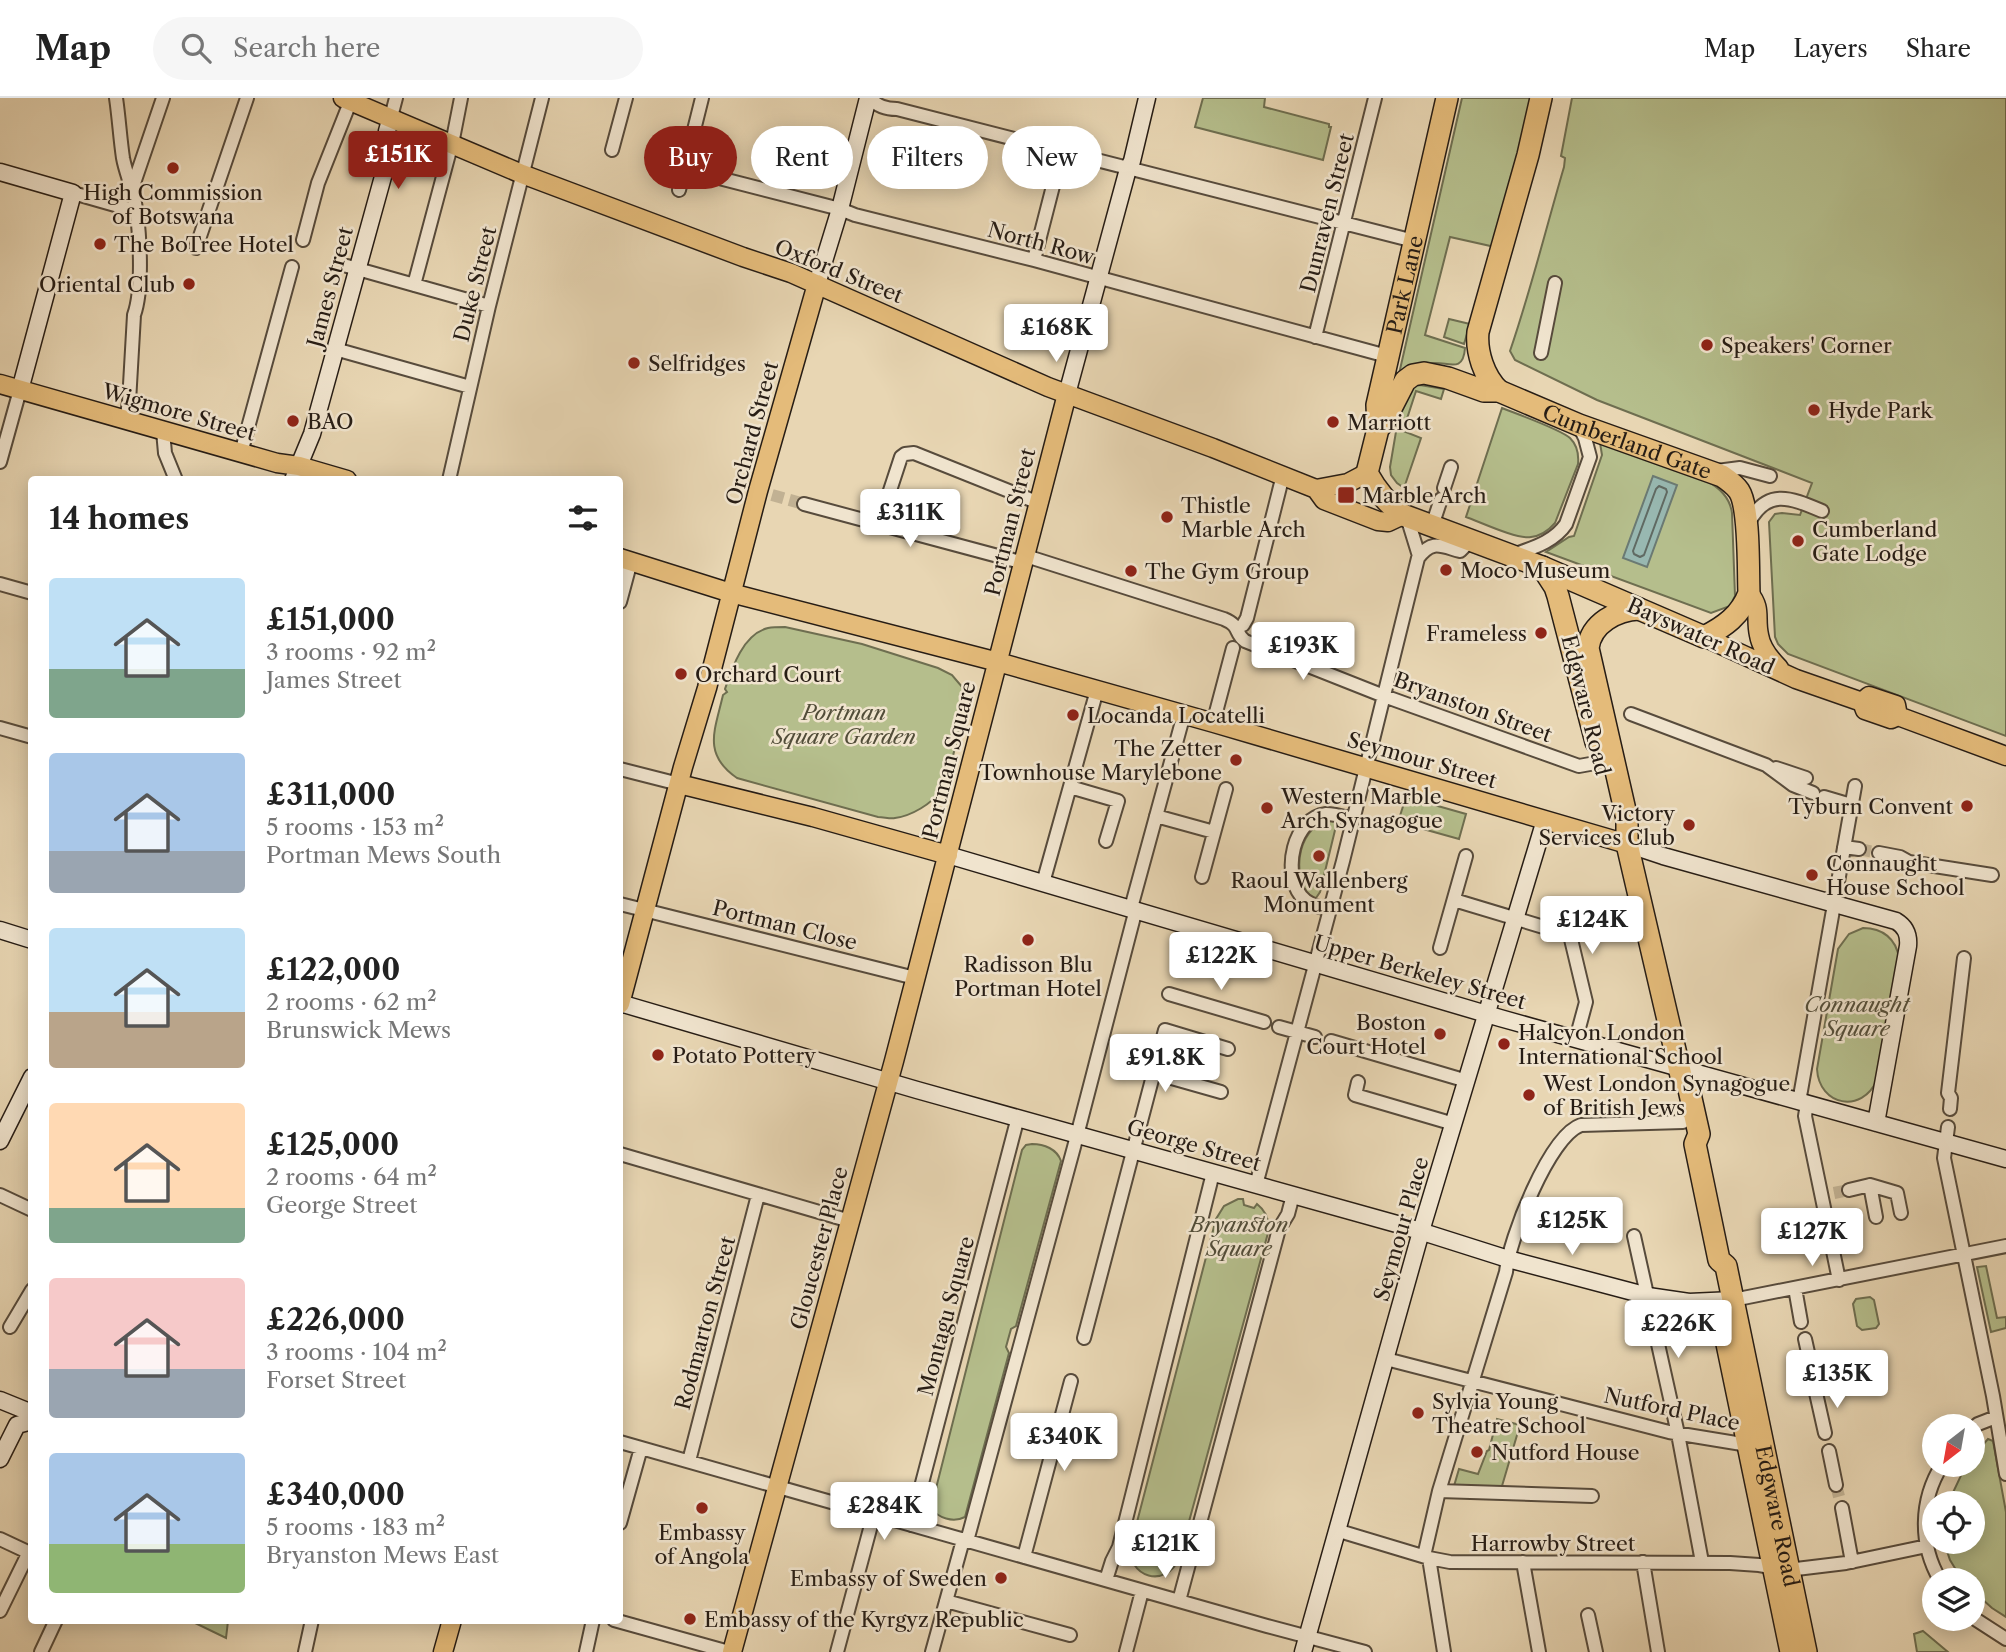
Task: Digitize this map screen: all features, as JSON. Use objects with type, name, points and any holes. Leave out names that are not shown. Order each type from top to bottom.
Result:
[{"type":"highway","points":[[1499,391],[1491,383],[1477,347],[1478,332],[1528,155],[1541,98]]},
{"type":"highway","name":"Park Lane","points":[[1367,473],[1378,429],[1377,405],[1387,356],[1445,99]]},
{"type":"highway","name":"Cumberland Gate","points":[[1378,429],[1405,382],[1413,375],[1424,373],[1448,378],[1484,391],[1499,391],[1579,425],[1710,472],[1731,482],[1740,492],[1746,528],[1749,593]]},
{"type":"highway","points":[[1367,473],[1385,501],[1405,516],[1542,568]]},
{"type":"highway","name":"Bayswater Road","points":[[1542,568],[1704,637]]},
{"type":"highway","name":"Edgware Road","points":[[1542,568],[1558,596],[1615,822],[1627,844]]},
{"type":"highway","points":[[1704,637],[1734,618],[1749,593]]},
{"type":"highway","name":"Edgware Road","points":[[1639,609],[1623,611],[1606,620],[1595,630],[1588,645],[1627,819],[1627,844],[1681,1074],[1688,1085],[1699,1133],[1695,1144],[1719,1260],[1712,1268],[1726,1301],[1781,1569],[1791,1652]]},
{"type":"highway","name":"Edgware Road","points":[[1681,1074],[1675,1086],[1686,1136],[1695,1144]]},
{"type":"highway","name":"Edgware Road","points":[[1726,1301],[1748,1445],[1806,1652]]},
{"type":"main road","name":"Oxford Street","points":[[345,104],[391,117],[450,149],[817,284],[1067,394],[1283,475],[1316,489],[1324,500],[1378,521],[1388,522],[1405,516]]},
{"type":"main road","name":"Orchard Street","points":[[731,593],[765,493],[817,284]]},
{"type":"main road","name":"Wigmore Street","points":[[0,384],[277,463],[296,473],[317,476]]},
{"type":"main road","name":"Portman Street","points":[[998,662],[1067,394]]},
{"type":"main road","points":[[1316,489],[1348,483],[1367,473]]},
{"type":"main road","points":[[623,992],[731,593],[625,559]]},
{"type":"main road","name":"Portman Square","points":[[679,784],[813,817],[948,855],[998,662],[731,593]]},
{"type":"main road","points":[[1749,593],[1757,603],[1758,634],[1762,646],[1782,672]]},
{"type":"main road","name":"Bayswater Road","points":[[1704,637],[1796,679],[1862,702],[1869,696],[1896,705],[1894,718],[2006,756]]},
{"type":"main road","name":"Seymour Street","points":[[998,662],[1627,844]]},
{"type":"main road","name":"Gloucester Place","points":[[730,1652],[948,855]]},
{"type":"main road","points":[[443,1652],[451,1624]]},
{"type":"street","points":[[116,98],[123,160],[136,211],[140,262],[126,420]]},
{"type":"street","points":[[196,248],[247,98]]},
{"type":"street","points":[[391,117],[396,98]]},
{"type":"street","points":[[415,282],[461,98]]},
{"type":"street","name":"Duke Street","points":[[450,476],[489,306],[542,98]]},
{"type":"street","points":[[612,150],[626,98]]},
{"type":"street","points":[[695,126],[702,98]]},
{"type":"street","points":[[817,284],[869,98],[879,106],[889,109],[897,108],[1002,135]]},
{"type":"street","points":[[1121,166],[1132,161],[1147,98]]},
{"type":"street","name":"Dunraven Street","points":[[1315,337],[1376,98]]},
{"type":"street","points":[[132,189],[161,104]]},
{"type":"street","points":[[303,240],[318,183],[345,104]]},
{"type":"street","name":"James Street","points":[[296,473],[312,433],[335,349],[351,268],[384,173],[387,131],[391,117]]},
{"type":"street","points":[[123,160],[142,163]]},
{"type":"street","points":[[1102,161],[1414,241]]},
{"type":"street","points":[[1067,394],[1099,278],[1121,166]]},
{"type":"street","points":[[0,172],[136,211]]},
{"type":"street","name":"North Row","points":[[737,183],[1387,356]]},
{"type":"street","points":[[1034,260],[1052,189]]},
{"type":"street","points":[[0,463],[73,193]]},
{"type":"street","points":[[241,453],[292,267]]},
{"type":"street","points":[[351,268],[415,282],[489,306]]},
{"type":"street","points":[[1541,353],[1555,283]]},
{"type":"street","points":[[335,349],[470,387]]},
{"type":"street","points":[[1512,556],[1552,538],[1562,531],[1566,524],[1590,457],[1579,425]]},
{"type":"street","points":[[163,431],[165,453],[174,476]]},
{"type":"street","points":[[879,524],[901,457],[909,453],[1039,503]]},
{"type":"street","points":[[1432,526],[1451,467]]},
{"type":"street","points":[[1710,472],[1740,468],[1770,476]]},
{"type":"street","points":[[1243,625],[1262,563],[1283,475]]},
{"type":"street","points":[[1746,528],[1764,505],[1782,498],[1789,498],[1822,511]]},
{"type":"street","name":"Bryanston Street","points":[[804,504],[1025,559],[1224,619],[1235,624],[1245,641],[1384,696],[1579,765],[1601,762]]},
{"type":"street","points":[[1405,516],[1419,556]]},
{"type":"street","points":[[1256,1185],[1330,910],[1419,556],[1428,547],[1435,545],[1460,551],[1471,540]]},
{"type":"street","points":[[0,584],[28,592]]},
{"type":"street","points":[[1215,716],[1233,648]]},
{"type":"street","points":[[1043,883],[1097,690]]},
{"type":"street","points":[[932,1652],[1077,1134],[1184,714]]},
{"type":"street","points":[[1631,714],[1806,778]]},
{"type":"street","points":[[0,729],[28,736]]},
{"type":"street","points":[[1766,765],[1793,785],[1852,805]]},
{"type":"street","points":[[623,770],[679,784]]},
{"type":"street","points":[[1839,1280],[1828,1194],[1803,1103],[1833,902],[1855,786]]},
{"type":"street","points":[[1070,787],[1118,801],[1106,841]]},
{"type":"street","points":[[1202,877],[1226,789]]},
{"type":"street","points":[[1330,910],[1310,904],[1301,897],[1292,876],[1292,852],[1301,832],[1317,818],[1326,814],[1353,819]]},
{"type":"street","points":[[1156,816],[1214,832]]},
{"type":"street","name":"Seymour Place","points":[[1305,1644],[1421,1233],[1545,820]]},
{"type":"street","name":"Seymour Street","points":[[1627,844],[1833,902]]},
{"type":"street","points":[[1844,847],[1859,849]]},
{"type":"street","points":[[1880,853],[1900,857],[1909,862],[1992,875]]},
{"type":"street","name":"Upper Berkeley Street","points":[[948,855],[1576,1039],[1681,1074],[1803,1103]]},
{"type":"street","points":[[1440,948],[1466,856]]},
{"type":"street","points":[[1454,900],[1570,935],[1586,1002],[1576,1039]]},
{"type":"street","points":[[1833,902],[1896,921],[1906,931],[1909,939],[1876,1123]]},
{"type":"street","name":"Portman Close","points":[[623,905],[915,978]]},
{"type":"street","points":[[0,930],[28,939]]},
{"type":"street","points":[[1950,1109],[1951,1098],[1948,1093],[1964,958]]},
{"type":"street","points":[[1169,994],[1264,1022]]},
{"type":"street","name":"George Street","points":[[623,1004],[1508,1259],[1648,1296],[1690,1302],[1726,1301]]},
{"type":"street","points":[[1279,1027],[1315,1037]]},
{"type":"street","points":[[1084,1338],[1165,1030],[1228,1049]]},
{"type":"street","points":[[1331,1041],[1468,1081]]},
{"type":"street","points":[[1154,1073],[1222,1092]]},
{"type":"street","points":[[1358,1082],[1354,1095],[1454,1124]]},
{"type":"street","points":[[0,1141],[28,1085]]},
{"type":"street","points":[[1803,1103],[1876,1123],[1947,1134],[2006,1159]]},
{"type":"street","name":"Montagu Square","points":[[911,1525],[1018,1117]]},
{"type":"street","points":[[1444,1652],[1426,1557],[1439,1491],[1506,1272],[1509,1251],[1529,1197],[1556,1149],[1574,1127],[1683,1122]]},
{"type":"street","points":[[1947,1134],[1944,1157],[1963,1254],[2000,1395],[1996,1417],[2006,1474]]},
{"type":"street","points":[[623,1155],[850,1221]]},
{"type":"street","points":[[1106,1580],[1119,1547],[1213,1172]]},
{"type":"street","points":[[1870,1185],[1876,1217]]},
{"type":"street","points":[[1849,1190],[1870,1185],[1897,1193],[1901,1213]]},
{"type":"street","points":[[0,1195],[28,1208]]},
{"type":"street","name":"Rodmarton Street","points":[[689,1461],[758,1195]]},
{"type":"street","points":[[1179,1601],[1279,1228],[1288,1214],[1293,1195]]},
{"type":"street","points":[[1634,1237],[1678,1434],[1702,1563]]},
{"type":"street","points":[[1726,1301],[2006,1246]]},
{"type":"street","points":[[1795,1288],[1801,1322]]},
{"type":"street","points":[[10,1327],[28,1297]]},
{"type":"street","points":[[1805,1339],[1812,1375]]},
{"type":"street","name":"Nutford Place","points":[[1386,1359],[1678,1434],[1748,1445]]},
{"type":"street","points":[[1024,1557],[1071,1381]]},
{"type":"street","points":[[1816,1393],[1825,1433]]},
{"type":"street","points":[[4,1402],[28,1411]]},
{"type":"street","points":[[0,1459],[24,1423],[4,1402]]},
{"type":"street","points":[[1985,1421],[1996,1417]]},
{"type":"street","points":[[623,1442],[1179,1601],[1305,1644],[1364,1652]]},
{"type":"street","points":[[623,1512],[641,1448]]},
{"type":"street","points":[[1829,1451],[1836,1485]]},
{"type":"street","points":[[1439,1491],[1592,1496]]},
{"type":"street","points":[[1842,1508],[1849,1562]]},
{"type":"street","points":[[836,1652],[874,1514]]},
{"type":"street","name":"Harrowby Street","points":[[1336,1530],[1450,1562],[1747,1563],[1781,1569],[1849,1562],[1922,1547]]},
{"type":"street","points":[[0,1539],[28,1552]]},
{"type":"street","points":[[0,1611],[28,1557]]},
{"type":"street","points":[[1523,1562],[1539,1652]]},
{"type":"street","points":[[1646,1562],[1658,1652]]},
{"type":"street","points":[[1126,1652],[1142,1591]]},
{"type":"street","points":[[946,1601],[1070,1635]]},
{"type":"street","points":[[1588,1615],[1595,1652]]},
{"type":"street","points":[[623,1622],[730,1652]]},
{"type":"street","points":[[41,1652],[55,1624]]},
{"type":"street","points":[[305,1652],[311,1624]]},
{"type":"street","points":[[586,1652],[592,1624]]},
{"type":"street","points":[[1985,1625],[2006,1639]]},
{"type":"green space","points":[[1203,98],[1265,98],[1264,107],[1329,124],[1331,127],[1323,160],[1195,127]]},
{"type":"green space","points":[[1462,98],[1532,98],[1495,247],[1450,237],[1425,335],[1465,348],[1461,362],[1423,366],[1396,387]]},
{"type":"green space","name":"Hyde Park","points":[[1572,98],[2006,98],[2006,736],[1788,654],[1778,644],[1775,637],[1769,522],[1775,514],[1800,515],[1812,483],[1597,400],[1515,360],[1510,351],[1564,167],[1565,158],[1561,156]]},
{"type":"green space","points":[[1449,319],[1470,324],[1464,344],[1444,337]]},
{"type":"green space","points":[[1413,386],[1444,389],[1441,399],[1416,391],[1403,431],[1421,438],[1404,488],[1391,475],[1390,467],[1400,408]]},
{"type":"green space","points":[[1502,408],[1565,434],[1577,450],[1578,464],[1555,523],[1534,536],[1517,536],[1466,517]]},
{"type":"green space","points":[[1600,443],[1707,481],[1724,494],[1732,513],[1735,596],[1730,606],[1711,613],[1546,552],[1574,536],[1602,455]]},
{"type":"green space","name":"Portman Square Garden","points":[[785,627],[862,644],[952,675],[963,688],[965,700],[949,770],[941,790],[932,800],[908,815],[878,817],[737,778],[726,769],[719,760],[714,741],[717,719],[731,671],[745,644],[759,631]]},
{"type":"green space","points":[[1406,797],[1466,814],[1459,839],[1398,822]]},
{"type":"green space","points":[[1334,820],[1336,826],[1320,892],[1316,898],[1310,897],[1300,876],[1301,851],[1312,830],[1322,823]]},
{"type":"green space","name":"Connaught Square","points":[[1863,928],[1882,932],[1892,940],[1899,958],[1877,1080],[1862,1098],[1842,1101],[1825,1091],[1817,1069],[1838,949],[1849,934]]},
{"type":"green space","points":[[1026,1145],[1050,1148],[1061,1161],[1016,1326],[1011,1329],[1006,1347],[1009,1353],[965,1517],[956,1520],[946,1518],[931,1508],[1022,1150]]},
{"type":"green space","name":"Bryanston Square","points":[[1243,1199],[1244,1205],[1254,1208],[1257,1204],[1260,1207],[1268,1220],[1268,1233],[1179,1558],[1166,1574],[1149,1576],[1135,1565],[1131,1556],[1131,1545],[1216,1219],[1224,1206]]},
{"type":"green space","points":[[1986,1266],[1997,1318],[2006,1317],[2006,1328],[1991,1332],[1977,1267]]},
{"type":"green space","points":[[1870,1297],[1874,1300],[1879,1324],[1876,1328],[1862,1330],[1857,1326],[1853,1304],[1856,1299]]},
{"type":"green space","points":[[1497,1419],[1520,1425],[1502,1486],[1454,1486],[1459,1469],[1478,1474],[1489,1450]]},
{"type":"green space","points":[[1988,1439],[1993,1441],[2006,1512],[2006,1617],[1985,1602],[1985,1568],[1955,1568],[1948,1554],[1985,1554],[1985,1491],[1954,1491],[1960,1477],[1985,1477],[1985,1442]]},
{"type":"green space","points":[[197,1624],[228,1624],[226,1638]]},
{"type":"green space","points":[[1923,1631],[1948,1652],[1917,1652],[1914,1634]]},
{"type":"water","points":[[1653,476],[1677,485],[1647,567],[1623,558]]},
{"type":"tunnel","points":[[772,495],[804,504]]},
{"type":"tunnel","points":[[1859,849],[1879,853]]},
{"type":"tunnel","points":[[1834,1193],[1849,1190]]},
{"type":"tunnel","points":[[1836,1485],[1842,1508]]},
{"type":"place","name":"High Commission of Botswana","points":[[173,168]]},
{"type":"place","name":"The BoTree Hotel","points":[[100,244]]},
{"type":"place","name":"Oriental Club","points":[[189,284]]},
{"type":"place","name":"Speakers' Corner","points":[[1707,345]]},
{"type":"place","name":"Selfridges","points":[[634,363]]},
{"type":"place","name":"Hyde Park","points":[[1814,410]]},
{"type":"place","name":"BAO","points":[[293,421]]},
{"type":"place","name":"Marriott","points":[[1333,422]]},
{"type":"place","name":"Marble Arch","points":[[1346,495]]},
{"type":"place","name":"Thistle Marble Arch","points":[[1167,517]]},
{"type":"place","name":"Cumberland Gate Lodge","points":[[1798,541]]},
{"type":"place","name":"Moco Museum","points":[[1446,570]]},
{"type":"place","name":"The Gym Group","points":[[1131,571]]},
{"type":"place","name":"Frameless","points":[[1541,633]]},
{"type":"place","name":"Orchard Court","points":[[681,674]]},
{"type":"place","name":"Locanda Locatelli","points":[[1073,715]]},
{"type":"place","name":"The Zetter Townhouse Marylebone","points":[[1236,760]]},
{"type":"place","name":"Tyburn Convent","points":[[1967,806]]},
{"type":"place","name":"Western Marble Arch Synagogue","points":[[1267,808]]},
{"type":"place","name":"Victory Services Club","points":[[1689,825]]},
{"type":"place","name":"Raoul Wallenberg Monument","points":[[1319,856]]},
{"type":"place","name":"Connaught House School","points":[[1812,875]]},
{"type":"place","name":"Radisson Blu Portman Hotel","points":[[1028,940]]},
{"type":"place","name":"Boston Court Hotel","points":[[1440,1034]]},
{"type":"place","name":"Halcyon London International School","points":[[1504,1044]]},
{"type":"place","name":"Potato Pottery","points":[[658,1055]]},
{"type":"place","name":"West London Synagogue of British Jews","points":[[1529,1095]]},
{"type":"place","name":"Sylvia Young Theatre School","points":[[1418,1413]]},
{"type":"place","name":"Nutford House","points":[[1477,1452]]},
{"type":"place","name":"Embassy of Angola","points":[[702,1508]]},
{"type":"place","name":"Embassy of Sweden","points":[[1001,1578]]},
{"type":"place","name":"Embassy of the Kyrgyz Republic","points":[[690,1619]]}]
